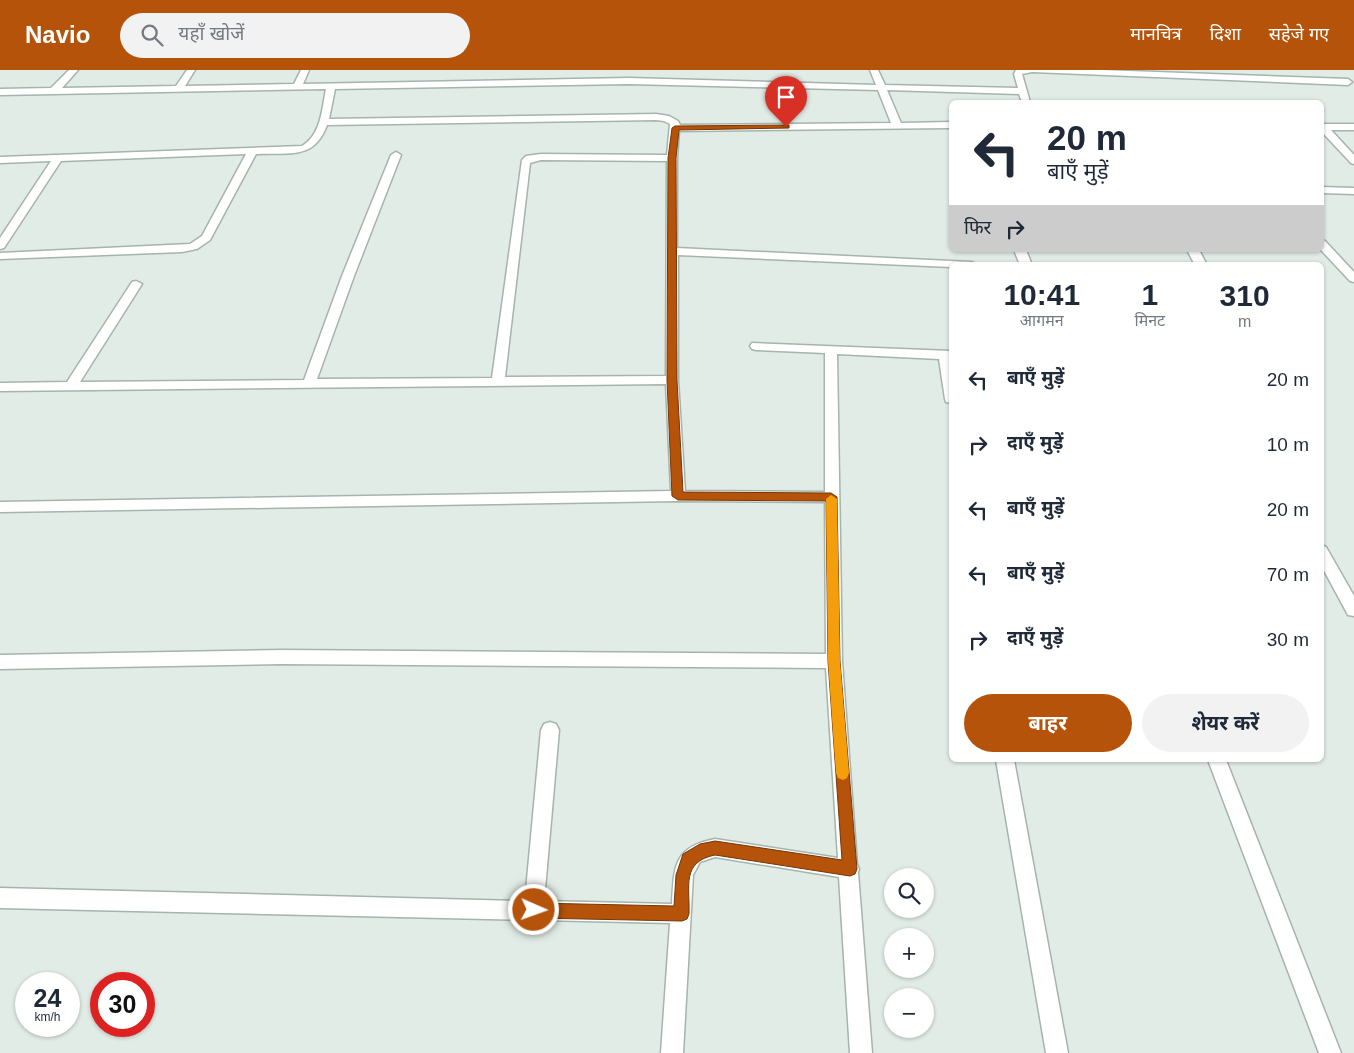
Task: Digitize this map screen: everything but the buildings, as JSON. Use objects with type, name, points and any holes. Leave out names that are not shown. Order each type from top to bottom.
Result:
[{"type":"street","points":[[54,91],[74,70]]},
{"type":"street","points":[[179,89],[191,70]]},
{"type":"street","points":[[297,87],[305,70]]},
{"type":"street","points":[[552,82],[555,70]]},
{"type":"street","points":[[874,70],[897,125]]},
{"type":"street","points":[[1025,100],[1021,91],[1018,74],[1020,71],[1031,70],[1179,73],[1351,83]]},
{"type":"street","points":[[1325,70],[1351,83]]},
{"type":"street","points":[[0,92],[689,81],[1021,91]]},
{"type":"street","points":[[0,160],[293,150],[311,146],[323,122],[331,87]]},
{"type":"street","points":[[323,122],[656,117],[671,120],[675,123],[672,158],[672,380],[678,496]]},
{"type":"street","points":[[675,128],[949,125]]},
{"type":"street","points":[[1324,127],[1354,128]]},
{"type":"street","points":[[1324,129],[1354,161]]},
{"type":"street","points":[[0,256],[193,247],[206,238],[252,152]]},
{"type":"street","points":[[309,384],[348,276],[396,155]]},
{"type":"street","points":[[498,383],[525,162],[534,157],[672,158]]},
{"type":"street","points":[[0,246],[58,158]]},
{"type":"street","points":[[1324,190],[1354,191]]},
{"type":"street","points":[[1324,246],[1354,279]]},
{"type":"street","points":[[673,251],[949,264]]},
{"type":"street","points":[[70,386],[136,284]]},
{"type":"street","points":[[756,346],[948,355],[949,370]]},
{"type":"street","points":[[831,349],[834,661],[862,1053]]},
{"type":"street","points":[[0,387],[672,380]]},
{"type":"street","points":[[0,507],[678,496],[831,497]]},
{"type":"street","points":[[1324,556],[1354,610]]},
{"type":"street","points":[[0,662],[282,657],[834,661]]},
{"type":"street","points":[[534,910],[550,730]]},
{"type":"street","points":[[1005,762],[1057,1053]]},
{"type":"street","points":[[1218,762],[1330,1053]]},
{"type":"street","points":[[672,1053],[683,875],[688,859],[700,851],[715,848],[850,869]]},
{"type":"street","points":[[0,898],[682,914]]},
{"type":"slow traffic","points":[[831,499],[834,661],[843,773]]},
{"type":"route","points":[[534,910],[682,914],[683,875],[688,859],[700,851],[715,848],[850,869],[834,661],[831,497],[678,496],[672,380],[672,158],[675,128],[786,127]]}]
